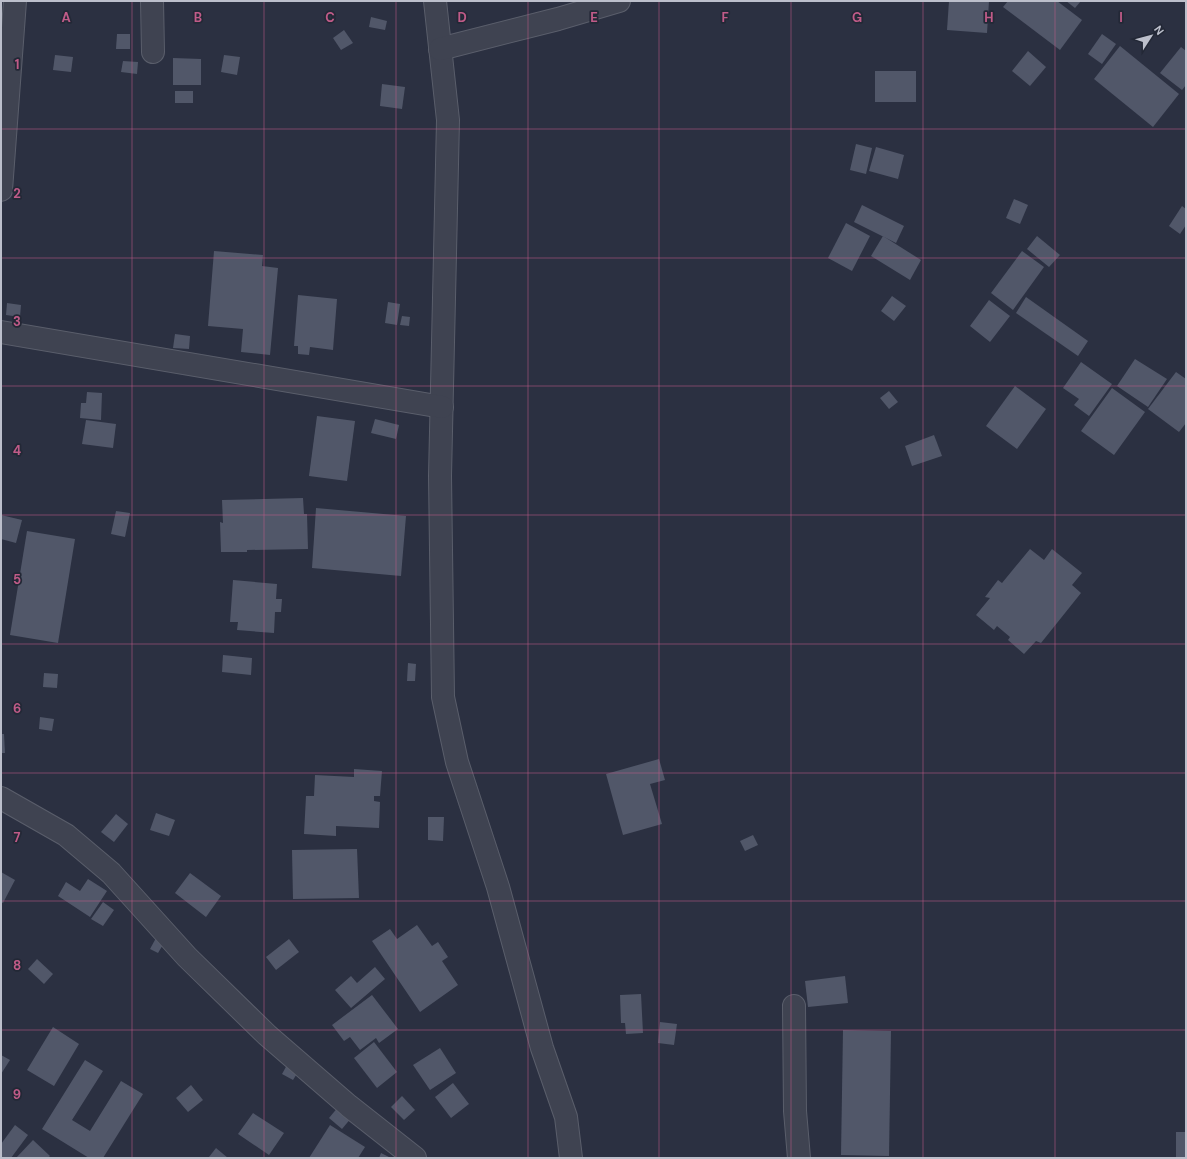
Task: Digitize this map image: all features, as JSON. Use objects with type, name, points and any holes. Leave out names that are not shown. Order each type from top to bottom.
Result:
[{"type":"street","points":[[1,190],[15,1]]},
{"type":"street","points":[[152,1],[153,52]]},
{"type":"street","points":[[435,1],[448,120],[440,476],[443,697],[457,762],[498,887],[542,1048],[566,1117],[571,1158]]},
{"type":"street","points":[[440,49],[619,1]]},
{"type":"street","points":[[1,332],[442,407]]},
{"type":"street","points":[[1,799],[66,835],[112,873],[187,957],[267,1035],[349,1106],[415,1158]]},
{"type":"street","points":[[794,1006],[795,1111],[798,1158]]},
{"type":"building","points":[[949,1],[989,1],[987,33],[947,30]]},
{"type":"building","points":[[1008,1],[1057,1],[1082,20],[1060,50],[1003,7]]},
{"type":"building","points":[[1066,1],[1081,1],[1075,8]]},
{"type":"building","points":[[371,17],[387,21],[385,30],[369,27]]},
{"type":"building","points":[[344,30],[353,43],[341,50],[333,38]]},
{"type":"building","points":[[117,34],[130,34],[130,49],[116,49]]},
{"type":"building","points":[[1102,34],[1116,44],[1102,64],[1088,54]]},
{"type":"building","points":[[1120,46],[1179,94],[1153,127],[1094,79]]},
{"type":"building","points":[[1181,47],[1186,51],[1186,85],[1182,90],[1160,73]]},
{"type":"building","points":[[1028,51],[1046,67],[1030,86],[1012,71]]},
{"type":"building","points":[[55,55],[73,57],[71,72],[53,70]]},
{"type":"building","points":[[224,55],[240,57],[237,75],[221,72]]},
{"type":"building","points":[[173,58],[201,59],[201,85],[173,85]]},
{"type":"building","points":[[123,61],[138,62],[137,74],[121,72]]},
{"type":"building","points":[[875,71],[916,71],[916,102],[875,102]]},
{"type":"building","points":[[382,84],[405,87],[402,109],[380,106]]},
{"type":"building","points":[[175,91],[193,91],[193,103],[175,103]]},
{"type":"building","points":[[856,144],[872,148],[866,174],[850,170]]},
{"type":"building","points":[[876,147],[904,155],[898,179],[869,171]]},
{"type":"building","points":[[1014,199],[1028,205],[1020,224],[1006,218]]},
{"type":"building","points":[[862,205],[904,226],[896,243],[854,222]]},
{"type":"building","points":[[1182,206],[1186,209],[1186,225],[1180,234],[1169,226]]},
{"type":"building","points":[[846,223],[870,236],[852,271],[828,258]]},
{"type":"building","points":[[883,236],[921,260],[910,280],[871,256]]},
{"type":"building","points":[[1037,236],[1060,255],[1049,267],[1027,249]]},
{"type":"building","points":[[214,251],[263,255],[262,266],[278,268],[270,355],[241,352],[243,329],[208,326]]},
{"type":"building","points":[[1022,251],[1044,267],[1013,310],[991,293]]},
{"type":"building","points":[[298,295],[337,299],[333,350],[310,347],[309,355],[298,354],[298,346],[294,346]]},
{"type":"building","points":[[892,296],[906,306],[894,321],[881,311]]},
{"type":"building","points":[[1026,297],[1088,341],[1078,356],[1016,313]]},
{"type":"building","points":[[989,300],[1010,316],[990,342],[970,326]]},
{"type":"building","points":[[388,302],[400,304],[397,325],[385,323]]},
{"type":"building","points":[[7,303],[21,305],[20,317],[6,315]]},
{"type":"building","points":[[402,316],[410,317],[409,326],[400,325]]},
{"type":"building","points":[[175,334],[190,336],[189,349],[173,348]]},
{"type":"building","points":[[1135,359],[1167,379],[1148,407],[1117,386]]},
{"type":"building","points":[[1081,362],[1112,384],[1089,416],[1074,405],[1079,399],[1063,388]]},
{"type":"building","points":[[1176,372],[1186,379],[1186,423],[1179,432],[1148,409]]},
{"type":"building","points":[[1015,386],[1046,409],[1017,449],[986,426]]},
{"type":"building","points":[[1112,388],[1145,412],[1114,455],[1081,431]]},
{"type":"building","points":[[889,391],[898,402],[889,409],[880,398]]},
{"type":"building","points":[[87,392],[102,393],[101,420],[80,418],[81,403],[86,403]]},
{"type":"building","points":[[317,416],[355,421],[347,481],[309,476]]},
{"type":"building","points":[[375,419],[399,425],[396,439],[371,433]]},
{"type":"building","points":[[86,420],[116,424],[113,448],[82,444]]},
{"type":"building","points":[[934,435],[942,456],[912,466],[905,446]]},
{"type":"building","points":[[303,498],[304,514],[307,514],[308,549],[221,552],[220,522],[223,523],[222,500]]},
{"type":"building","points":[[316,508],[406,516],[401,576],[312,568]]},
{"type":"building","points":[[116,511],[130,513],[125,537],[111,534]]},
{"type":"building","points":[[1,515],[22,520],[16,543],[1,539]]},
{"type":"building","points":[[27,531],[75,539],[58,643],[10,635]]},
{"type":"building","points":[[1030,549],[1044,560],[1052,549],[1082,573],[1072,585],[1081,593],[1041,643],[1036,641],[1024,654],[1008,640],[1010,637],[997,626],[994,630],[976,615],[990,598],[985,597],[998,580],[1002,583]]},
{"type":"building","points":[[233,580],[277,584],[276,599],[282,599],[281,612],[275,612],[274,633],[237,630],[238,622],[230,622]]},
{"type":"building","points":[[223,655],[252,658],[251,675],[222,672]]},
{"type":"building","points":[[408,663],[416,664],[415,681],[407,681]]},
{"type":"building","points":[[44,673],[58,674],[57,688],[43,687]]},
{"type":"building","points":[[40,717],[54,719],[52,731],[39,729]]},
{"type":"building","points":[[1,734],[4,734],[5,753],[1,753]]},
{"type":"building","points":[[659,759],[665,780],[650,784],[662,824],[623,835],[606,774]]},
{"type":"building","points":[[354,769],[382,771],[380,796],[374,796],[374,801],[380,802],[379,828],[336,826],[336,836],[304,834],[306,796],[314,796],[315,775],[354,777]]},
{"type":"building","points":[[156,813],[175,820],[169,836],[150,830]]},
{"type":"building","points":[[116,814],[128,824],[114,842],[101,832]]},
{"type":"building","points":[[428,817],[444,817],[443,841],[428,840]]},
{"type":"building","points":[[753,835],[758,845],[745,851],[740,841]]},
{"type":"building","points":[[357,849],[359,898],[293,899],[292,850]]},
{"type":"building","points":[[1,872],[15,880],[3,903],[1,902]]},
{"type":"building","points":[[190,873],[221,896],[206,917],[175,893]]},
{"type":"building","points":[[88,879],[107,891],[90,917],[58,896],[66,882],[80,891]]},
{"type":"building","points":[[103,902],[114,910],[103,926],[91,919]]},
{"type":"building","points":[[417,925],[432,946],[438,942],[448,957],[442,961],[458,985],[420,1012],[372,941],[390,929],[397,939]]},
{"type":"building","points":[[156,938],[164,943],[158,953],[150,949]]},
{"type":"building","points":[[289,939],[299,952],[276,970],[266,957]]},
{"type":"building","points":[[37,959],[53,974],[44,984],[28,969]]},
{"type":"building","points":[[375,967],[385,979],[351,1008],[335,990],[351,976],[357,983]]},
{"type":"building","points":[[845,976],[848,1003],[808,1007],[805,981]]},
{"type":"building","points":[[641,994],[643,1033],[626,1034],[625,1023],[621,1023],[620,995]]},
{"type":"building","points":[[372,995],[398,1029],[379,1043],[376,1038],[360,1050],[350,1037],[344,1041],[332,1025]]},
{"type":"building","points":[[660,1022],[677,1024],[674,1045],[658,1043]]},
{"type":"building","points":[[53,1027],[79,1044],[54,1086],[27,1070]]},
{"type":"building","points":[[843,1030],[891,1031],[889,1156],[841,1155]]},
{"type":"building","points":[[374,1042],[397,1072],[377,1088],[354,1058]]},
{"type":"building","points":[[440,1048],[456,1073],[430,1090],[413,1065]]},
{"type":"building","points":[[1,1055],[10,1060],[1,1074]]},
{"type":"building","points":[[85,1060],[103,1071],[72,1120],[90,1131],[121,1081],[143,1094],[103,1158],[89,1158],[42,1129]]},
{"type":"building","points":[[287,1065],[298,1072],[293,1080],[282,1074]]},
{"type":"building","points":[[453,1083],[469,1104],[451,1118],[435,1097]]},
{"type":"building","points":[[191,1085],[203,1100],[188,1112],[176,1098]]},
{"type":"building","points":[[402,1096],[415,1110],[404,1120],[391,1107]]},
{"type":"building","points":[[339,1106],[352,1117],[342,1129],[329,1118]]},
{"type":"building","points":[[253,1113],[284,1133],[269,1155],[238,1134]]},
{"type":"building","points":[[15,1125],[28,1135],[11,1158],[1,1158],[1,1144]]},
{"type":"building","points":[[330,1125],[365,1147],[358,1158],[309,1158]]},
{"type":"building","points":[[1176,1132],[1186,1132],[1186,1158],[1176,1158]]},
{"type":"building","points":[[33,1140],[50,1156],[48,1158],[16,1158]]},
{"type":"building","points":[[216,1148],[228,1158],[209,1157]]},
{"type":"building","points":[[381,1153],[391,1158],[379,1158]]}]
